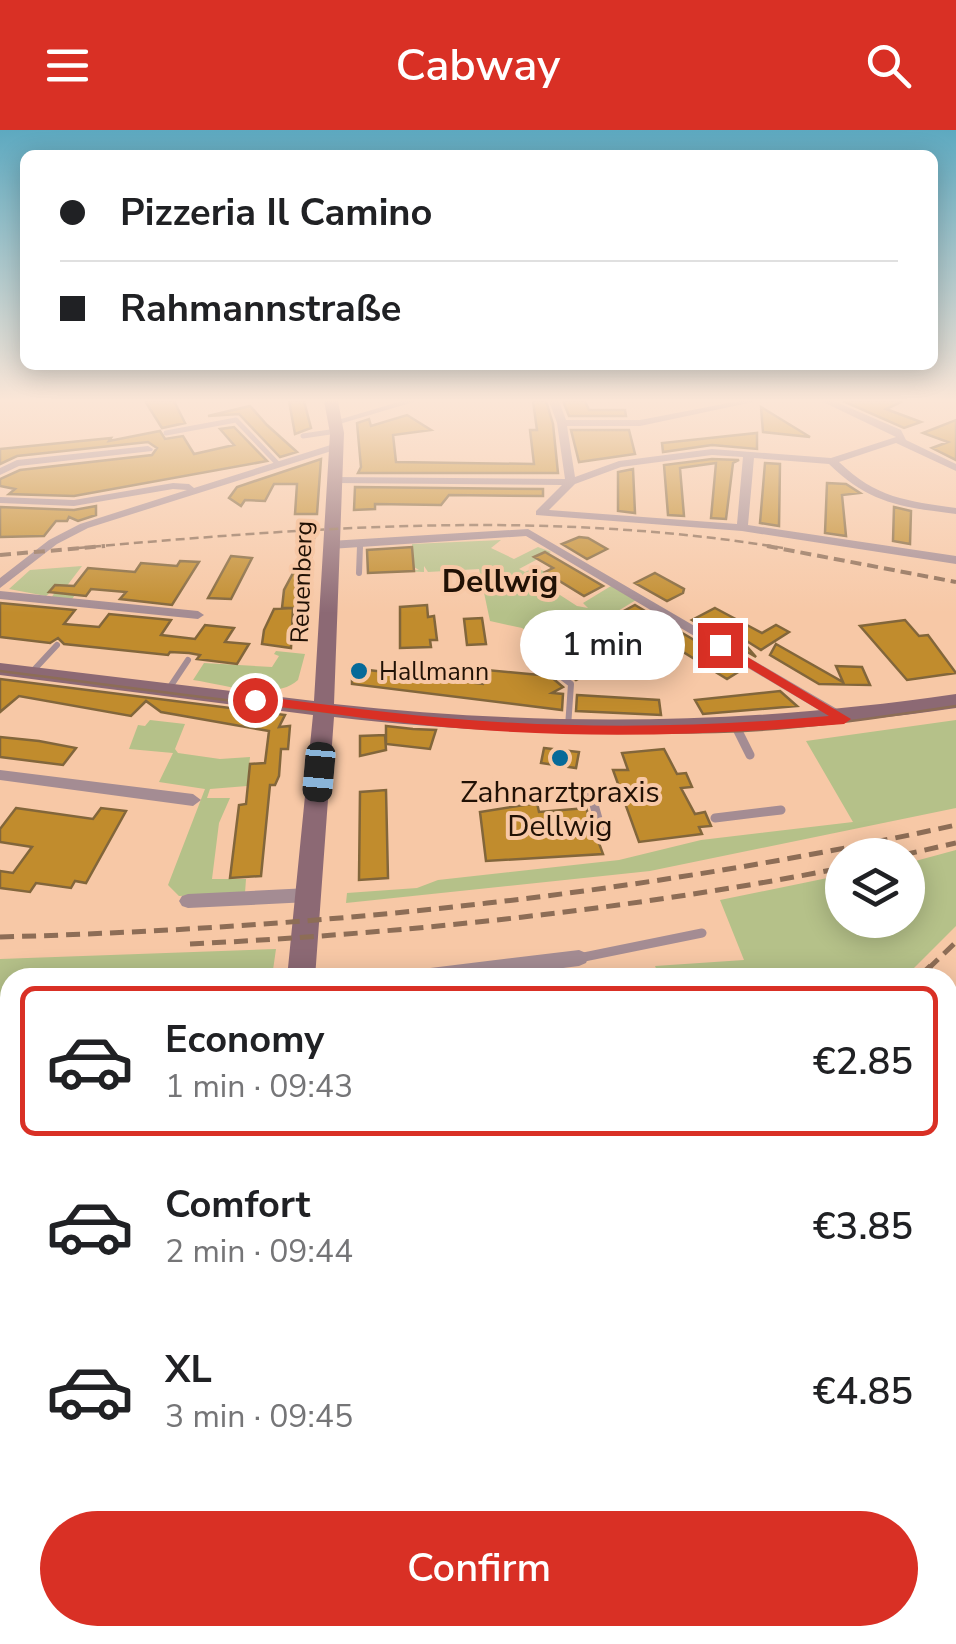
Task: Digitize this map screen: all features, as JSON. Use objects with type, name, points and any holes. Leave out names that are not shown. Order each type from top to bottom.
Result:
[{"type":"main road","name":"Reuenberg","points":[[302,968],[324,707],[335,472]]},
{"type":"main road","points":[[0,669],[466,724],[568,730],[737,729],[844,719],[956,701]]},
{"type":"street","points":[[0,584],[53,542],[84,526],[254,472]]},
{"type":"street","points":[[570,472],[572,482]]},
{"type":"street","points":[[335,480],[572,482],[599,472]]},
{"type":"street","points":[[742,528],[747,472]]},
{"type":"street","points":[[844,472],[872,496],[956,511]]},
{"type":"street","points":[[572,482],[540,513],[742,528],[956,560]]},
{"type":"street","points":[[0,500],[74,503],[175,486],[199,491]]},
{"type":"street","points":[[330,546],[528,532],[844,719]]},
{"type":"street","points":[[0,595],[49,596],[198,615]]},
{"type":"street","points":[[0,775],[192,800]]},
{"type":"street","points":[[188,901],[309,896]]},
{"type":"street","points":[[496,968],[579,958]]},
{"type":"lane","points":[[359,572],[360,543]]},
{"type":"lane","points":[[31,673],[56,645]]},
{"type":"lane","points":[[529,652],[571,684],[574,695],[568,730]]},
{"type":"lane","points":[[168,690],[188,660]]},
{"type":"lane","points":[[737,729],[750,755]]},
{"type":"lane","points":[[587,794],[591,794],[602,833]]},
{"type":"lane","points":[[715,818],[781,810]]},
{"type":"lane","points":[[579,958],[621,954],[657,940],[702,934]]},
{"type":"green space","points":[[501,540],[491,548],[514,559],[538,547],[551,552],[519,569],[525,572],[535,567],[562,580],[551,578],[543,584],[577,606],[588,608],[583,603],[611,586],[636,600],[613,614],[630,624],[622,629],[640,642],[652,640],[645,644],[653,650],[640,657],[627,650],[613,659],[590,644],[597,638],[582,630],[566,636],[561,631],[553,635],[558,640],[547,645],[522,628],[490,621],[479,569],[428,572],[424,566],[424,572],[401,571],[419,570],[414,567],[412,544]]},
{"type":"green space","points":[[82,566],[63,591],[75,595],[72,599],[51,598],[60,585],[46,596],[9,589],[30,570]]},
{"type":"green space","points":[[274,654],[305,654],[298,680],[288,686],[262,691],[193,680],[204,663],[272,667],[279,656]]},
{"type":"green space","points":[[150,720],[185,724],[175,749],[178,753],[220,759],[250,757],[247,786],[210,789],[207,798],[230,798],[219,823],[212,879],[246,879],[245,893],[179,896],[168,885],[205,789],[159,782],[173,753],[129,749],[138,725],[145,726]]},
{"type":"green space","points":[[956,720],[956,808],[650,871],[346,903],[347,893],[417,888],[438,880],[619,860],[701,840],[853,822],[806,741]]},
{"type":"green space","points":[[956,850],[956,926],[914,968],[656,968],[744,960],[720,900],[825,878],[825,938],[925,938],[925,858]]},
{"type":"green space","points":[[276,949],[273,968],[0,968],[0,959]]},
{"type":"building","points":[[16,472],[208,472],[74,496],[9,494],[15,489],[0,486],[0,479]]},
{"type":"building","points":[[283,472],[320,472],[317,514],[295,514],[297,484],[274,484],[265,501],[245,500],[241,506],[229,498],[237,487]]},
{"type":"building","points":[[558,472],[558,473],[358,473]]},
{"type":"building","points":[[618,472],[633,472],[635,513],[618,511]]},
{"type":"building","points":[[665,472],[680,472],[684,516],[668,515]]},
{"type":"building","points":[[715,472],[732,472],[726,519],[711,518]]},
{"type":"building","points":[[764,472],[780,472],[779,526],[760,523]]},
{"type":"building","points":[[827,483],[846,484],[860,493],[842,495],[846,536],[825,533]]},
{"type":"building","points":[[355,487],[543,489],[543,496],[449,495],[441,505],[375,504],[375,509],[354,510]]},
{"type":"building","points":[[96,506],[96,515],[78,521],[69,517],[67,521],[56,521],[44,536],[0,537],[0,507],[74,510]]},
{"type":"building","points":[[894,507],[911,511],[910,544],[893,541]]},
{"type":"building","points":[[315,532],[303,608],[282,608],[284,590]]},
{"type":"building","points":[[579,537],[607,549],[587,559],[562,544]]},
{"type":"building","points":[[412,547],[414,571],[368,573],[367,550]]},
{"type":"building","points":[[545,552],[603,586],[584,596],[545,572],[553,568],[534,557]]},
{"type":"building","points":[[231,556],[252,558],[231,599],[208,598]]},
{"type":"building","points":[[180,561],[199,562],[172,605],[120,599],[126,592],[91,589],[86,596],[49,592],[55,585],[74,586],[88,568],[135,572],[141,563],[177,566]]},
{"type":"building","points":[[655,573],[684,589],[683,593],[667,601],[635,583]]},
{"type":"building","points":[[0,603],[75,610],[64,624],[99,627],[109,614],[171,620],[161,635],[195,639],[205,625],[234,628],[225,642],[249,644],[237,664],[197,659],[200,655],[189,653],[168,655],[64,644],[58,638],[50,643],[0,637]]},
{"type":"building","points":[[427,605],[428,617],[434,616],[437,640],[430,640],[431,647],[400,648],[400,607]]},
{"type":"building","points":[[635,605],[743,669],[727,679],[620,613]]},
{"type":"building","points":[[293,608],[291,648],[262,644],[274,609]]},
{"type":"building","points":[[715,608],[762,633],[776,625],[789,632],[761,650],[737,635],[756,657],[692,620]]},
{"type":"building","points":[[482,618],[486,644],[467,645],[464,619]]},
{"type":"building","points":[[905,620],[919,636],[928,635],[956,673],[907,680],[860,626]]},
{"type":"building","points":[[573,635],[612,661],[576,680],[540,652]]},
{"type":"building","points":[[776,644],[843,682],[836,666],[862,667],[870,685],[819,684],[770,655]]},
{"type":"building","points":[[352,668],[483,684],[487,670],[550,676],[563,687],[552,693],[563,694],[562,710],[352,684]]},
{"type":"building","points":[[0,679],[285,715],[279,727],[290,726],[288,749],[281,749],[279,776],[275,785],[270,785],[261,876],[230,878],[239,805],[246,804],[250,764],[265,763],[269,731],[161,712],[146,701],[131,716],[19,696],[0,712]]},
{"type":"building","points":[[780,691],[797,706],[703,714],[695,700]]},
{"type":"building","points":[[577,695],[659,700],[661,715],[576,711]]},
{"type":"building","points":[[386,726],[436,730],[430,749],[386,744]]},
{"type":"building","points":[[385,735],[386,750],[360,756],[360,736]]},
{"type":"building","points":[[0,737],[76,748],[63,765],[0,757]]},
{"type":"building","name":"Zahnarztpraxis Dellwig","points":[[544,748],[579,752],[576,768],[541,763]]},
{"type":"building","points":[[664,749],[677,774],[686,773],[692,787],[681,788],[695,814],[705,812],[711,826],[699,827],[702,834],[639,842],[613,770],[628,770],[622,753]]},
{"type":"building","points":[[386,790],[388,878],[359,880],[360,792]]},
{"type":"building","points":[[537,803],[539,812],[586,808],[603,854],[486,861],[480,812]]},
{"type":"building","points":[[16,808],[93,819],[101,808],[126,811],[86,883],[75,881],[71,888],[36,883],[30,892],[0,888],[0,871],[13,873],[32,847],[0,842],[0,829]]},
{"type":"tram line","points":[[0,671],[357,715],[536,730],[746,731],[956,706]]},
{"type":"railway","points":[[78,548],[343,528],[518,525],[695,536],[783,548]]},
{"type":"railway","points":[[0,555],[105,546]]},
{"type":"railway","points":[[767,546],[956,582]]},
{"type":"railway","points":[[0,937],[242,926],[481,904],[718,871],[956,825]]},
{"type":"railway","points":[[925,850],[956,843]]},
{"type":"railway","points":[[190,944],[518,918],[825,871]]},
{"type":"railway","points":[[929,968],[956,942]]},
{"type":"place","name":"Hallmann","points":[[359,671]]},
{"type":"place","name":"Zahnarztpraxis Dellwig","points":[[560,758]]},
{"type":"district","name":"Dellwig","points":[[500,581]]},
{"type":"route","points":[[255,700],[392,717],[568,730],[737,729],[844,719],[720,645]]}]
